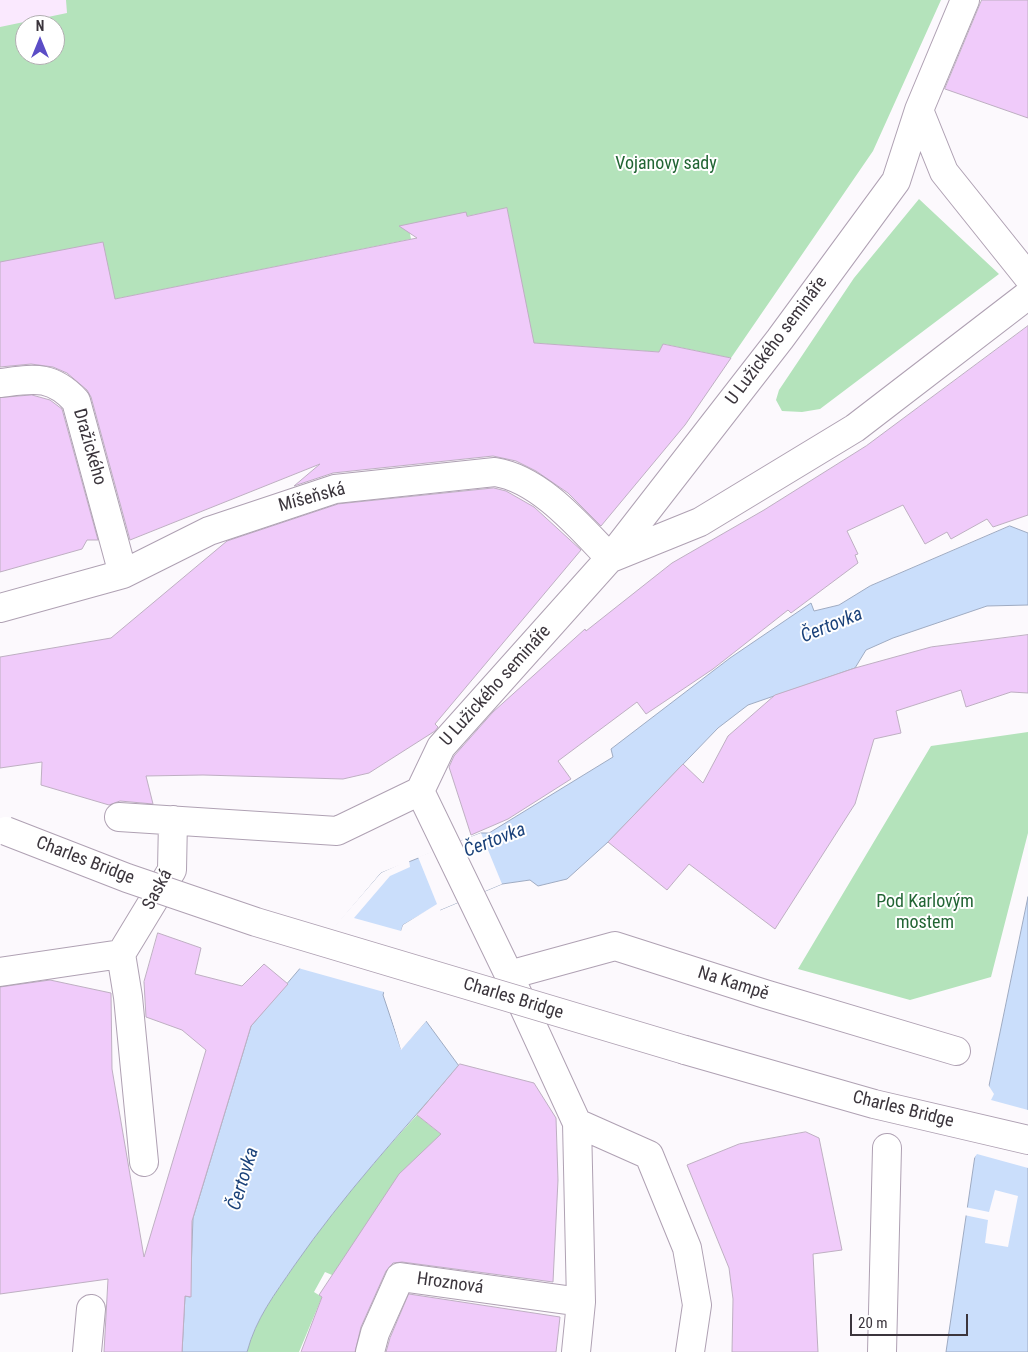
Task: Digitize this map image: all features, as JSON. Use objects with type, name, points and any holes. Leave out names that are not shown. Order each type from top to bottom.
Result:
[{"type":"street","name":"U Lužického semináře","points":[[420,791],[441,747],[610,558],[780,339],[896,182],[919,110],[965,0]]},
{"type":"street","points":[[919,110],[944,172],[1028,277]]},
{"type":"street","name":"U Lužického semináře","points":[[610,558],[700,522],[856,428],[1008,323],[1028,295]]},
{"type":"street","name":"Dražického","points":[[0,384],[34,379],[48,381],[62,387],[76,401],[123,574]]},
{"type":"street","name":"Míšeňská","points":[[0,608],[123,574],[209,531],[334,489],[495,472],[519,478],[539,490],[610,558]]},
{"type":"street","points":[[119,817],[337,831],[420,791],[510,975],[577,1123],[581,1302],[576,1352]]},
{"type":"street","name":"Saská","points":[[121,954],[172,870],[173,820]]},
{"type":"street","name":"Charles Bridge","points":[[3,830],[127,878],[256,922],[685,1050],[874,1104],[1028,1140]]},
{"type":"street","name":"Na Kampě","points":[[510,975],[615,946],[765,994],[956,1051]]},
{"type":"street","points":[[0,972],[121,954],[128,997],[144,1162]]},
{"type":"street","points":[[577,1123],[649,1155],[687,1248],[697,1306],[690,1352]]},
{"type":"street","points":[[882,1352],[887,1148]]},
{"type":"street","name":"Hroznová","points":[[370,1352],[375,1333],[400,1277],[581,1302]]},
{"type":"street","points":[[87,1352],[90,1309]]},
{"type":"shaded area","points":[[0,0],[86,0],[65,17],[65,15],[15,15],[15,30],[0,38]]},
{"type":"green space","name":"Vojanovy sady","points":[[66,0],[941,0],[873,151],[731,358],[664,344],[659,352],[533,343],[507,208],[409,228],[411,239],[115,299],[0,262],[0,27],[15,24],[15,65],[65,65],[65,15],[57,15],[67,13]]},
{"type":"green space","points":[[919,199],[999,274],[820,409],[802,412],[782,411],[776,400],[779,390],[854,278]]},
{"type":"green space","name":"Pod Karlovým mostem","points":[[1028,732],[1028,833],[991,977],[910,1000],[798,969],[931,746]]},
{"type":"green space","points":[[417,1115],[441,1134],[332,1275],[325,1272],[314,1292],[322,1297],[299,1352],[247,1352],[255,1328],[267,1307],[308,1246],[353,1188]]},
{"type":"water","name":"Čertovka","points":[[1010,526],[1028,533],[1028,605],[987,606],[893,638],[866,650],[855,668],[748,705],[718,728],[608,842],[567,879],[538,886],[530,880],[502,884],[440,910],[438,905],[403,925],[383,995],[401,1049],[426,1021],[459,1066],[374,1163],[313,1239],[267,1307],[255,1328],[247,1352],[182,1352],[185,1296],[190,1297],[193,1218],[251,1026],[381,873],[481,833],[489,833],[613,757],[611,749],[730,658],[811,603],[814,611],[839,605],[870,586]]},
{"type":"water","points":[[1028,897],[1028,1352],[946,1352],[976,1149]]},
{"type":"pier","points":[[481,833],[502,884],[440,910],[441,913],[436,908],[405,927],[386,995],[402,1045],[425,1019],[428,1019],[401,1050],[384,992],[298,968],[381,873],[409,860],[410,867],[390,876],[354,918],[401,931],[403,925],[437,904],[418,857]]},
{"type":"pier","points":[[987,1083],[994,1094],[991,1100],[1028,1110],[1028,1168],[977,1154],[972,1161]]},
{"type":"pier","points":[[995,1190],[1018,1196],[1008,1247],[985,1243],[988,1220],[964,1215],[965,1207],[989,1212]]},
{"type":"building","points":[[982,0],[1028,0],[1028,118],[945,89]]},
{"type":"building","points":[[507,208],[534,343],[659,352],[663,344],[731,358],[685,425],[601,526],[568,493],[536,471],[516,461],[493,456],[333,473],[294,486],[320,464],[130,540],[91,397],[87,390],[67,373],[53,367],[31,364],[0,367],[0,262],[103,242],[115,299],[417,238],[399,226],[466,212],[467,216]]},
{"type":"building","points":[[1028,326],[1028,515],[993,527],[987,519],[951,539],[947,532],[925,544],[903,505],[847,531],[858,554],[855,555],[858,563],[791,613],[788,610],[713,669],[646,714],[637,702],[558,761],[571,779],[508,819],[471,835],[449,767],[454,756],[493,712],[585,629],[586,631],[672,563],[764,510],[866,446]]},
{"type":"building","points":[[32,395],[50,400],[62,409],[98,540],[87,540],[82,549],[0,572],[0,398]]},
{"type":"building","points":[[494,488],[506,491],[534,507],[581,550],[435,724],[438,727],[435,731],[369,773],[343,779],[203,775],[146,776],[153,804],[120,801],[109,805],[41,785],[42,762],[0,768],[0,657],[111,638],[227,541],[338,504]]},
{"type":"building","points":[[1028,635],[1028,693],[1011,692],[966,707],[961,690],[896,711],[901,733],[874,739],[855,804],[775,929],[689,864],[667,890],[608,842],[683,764],[703,783],[728,736],[775,695],[855,668],[931,647]]},
{"type":"building","points":[[158,933],[201,948],[195,974],[242,986],[264,964],[288,984],[251,1026],[192,1221],[191,1297],[185,1296],[182,1352],[104,1352],[108,1279],[0,1294],[0,987],[50,980],[111,993],[112,1069],[144,1257],[206,1050],[182,1030],[146,1017],[144,982]]},
{"type":"building","points":[[460,1064],[534,1083],[556,1118],[558,1180],[553,1282],[402,1262],[393,1263],[386,1271],[361,1327],[355,1352],[301,1352],[322,1297],[319,1295],[399,1174],[441,1134],[417,1115]]},
{"type":"building","points":[[806,1132],[819,1138],[842,1250],[813,1254],[818,1352],[732,1352],[733,1299],[729,1268],[687,1165],[739,1144]]},
{"type":"building","points":[[409,1294],[560,1317],[556,1352],[386,1352]]}]
